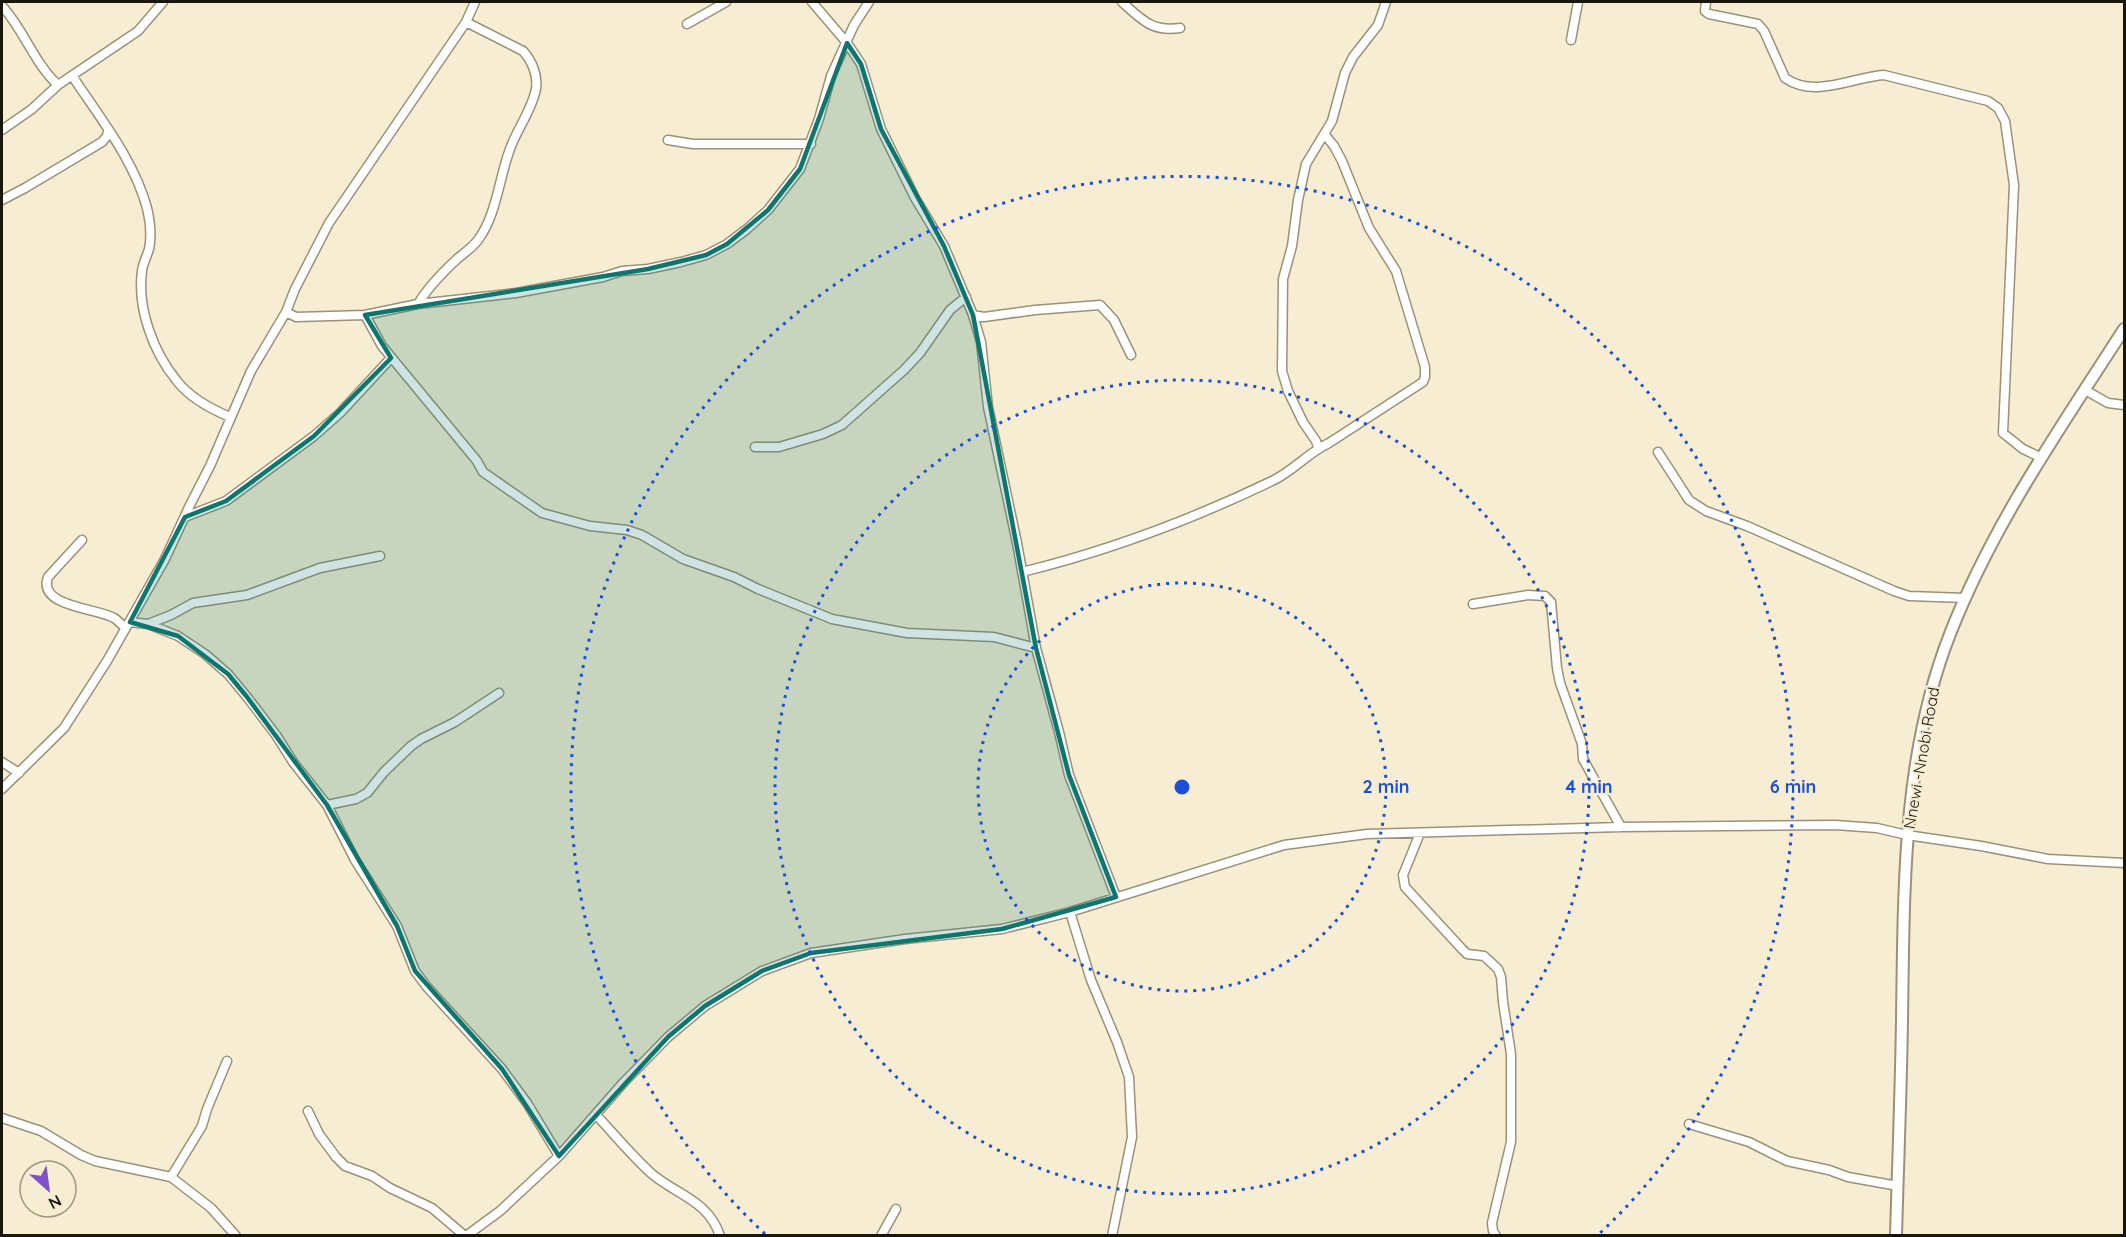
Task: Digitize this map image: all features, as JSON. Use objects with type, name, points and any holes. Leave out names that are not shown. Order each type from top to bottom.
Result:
[{"type":"main road","name":"Nnewi -Nnobi Road","points":[[1896,1236],[1903,907],[1907,835],[1912,790],[1935,681],[1950,635],[1986,553],[2042,458],[2124,329]]},
{"type":"street","points":[[2,130],[32,109],[58,85],[138,32],[163,2]]},
{"type":"street","points":[[2,789],[64,728],[107,661],[165,559],[210,466],[251,371],[286,312],[329,222],[466,22],[475,2]]},
{"type":"street","points":[[687,24],[726,2]]},
{"type":"street","points":[[812,2],[847,43],[861,64],[881,129],[915,198],[944,246],[973,315],[981,342],[988,407],[1036,648],[1069,776],[1116,897]]},
{"type":"street","points":[[286,312],[296,317],[365,315],[418,304],[516,293],[603,277],[622,271],[648,270],[706,255],[727,244],[747,230],[768,210],[800,169],[811,144],[831,76],[854,25],[868,2]]},
{"type":"street","points":[[1122,2],[1157,28],[1166,30],[1180,28]]},
{"type":"street","points":[[1318,447],[1288,391],[1282,372],[1282,279],[1296,225],[1301,179],[1306,164],[1332,121],[1345,73],[1353,57],[1378,25],[1386,2]]},
{"type":"street","points":[[1571,40],[1578,2]]},
{"type":"street","points":[[1706,2],[1705,11],[1709,14],[1758,24],[1764,31],[1785,78],[1792,83],[1837,86],[1867,76],[1884,75],[1988,101],[1998,108],[2005,121],[2014,185],[2003,433],[2023,449],[2042,458]]},
{"type":"street","points":[[2,6],[30,44],[47,75],[58,85]]},
{"type":"street","points":[[418,304],[424,294],[470,249],[484,229],[510,150],[536,89],[534,70],[523,51],[466,22]]},
{"type":"street","points":[[73,77],[139,183],[150,223],[149,248],[142,270],[141,300],[151,335],[177,381],[198,400],[230,417]]},
{"type":"street","points":[[2,200],[102,142],[108,131]]},
{"type":"street","points":[[1022,572],[1100,550],[1212,508],[1277,478],[1306,460],[1318,447],[1329,444],[1423,382],[1426,374],[1396,271],[1369,228],[1342,160],[1325,135]]},
{"type":"street","points":[[668,140],[693,144],[811,144]]},
{"type":"street","points":[[755,447],[779,447],[823,434],[842,425],[904,370],[920,353],[950,310],[966,297]]},
{"type":"street","points":[[973,315],[984,317],[1100,304],[1114,320],[1131,355]]},
{"type":"street","points":[[365,315],[375,336],[391,358],[458,437],[483,472],[543,513],[590,526],[627,530],[642,535],[690,562],[734,577],[758,589],[844,622],[907,633],[983,636],[1036,648]]},
{"type":"street","points":[[184,517],[226,501],[314,436],[340,413],[391,358]]},
{"type":"street","points":[[2085,390],[2108,403],[2124,405]]},
{"type":"street","points":[[1658,452],[1689,500],[1706,511],[1747,526],[1894,591],[1909,596],[1965,598]]},
{"type":"street","points":[[82,540],[48,577],[45,584],[46,589],[52,596],[73,606],[113,617],[127,625],[148,624],[193,603],[247,595],[320,568],[380,556]]},
{"type":"street","points":[[1473,604],[1528,595],[1545,596],[1551,602],[1559,676],[1582,744],[1583,759],[1621,827]]},
{"type":"street","points":[[148,624],[178,636],[205,654],[228,674],[247,697],[327,806],[355,860],[397,926],[415,971],[502,1069],[527,1103],[559,1156]]},
{"type":"street","points":[[327,806],[356,799],[367,793],[384,772],[411,746],[455,722],[499,693]]},
{"type":"street","points":[[2,762],[19,773]]},
{"type":"street","points":[[308,1111],[320,1134],[345,1166],[372,1176],[390,1188],[432,1208],[465,1236],[500,1211],[559,1156],[597,1116],[624,1082],[668,1037],[705,1006],[762,971],[811,953],[905,939],[1002,929],[1070,912],[1284,845],[1367,834],[1621,827],[1835,825],[1877,828],[2048,859],[2124,863]]},
{"type":"street","points":[[1420,833],[1403,875],[1405,888],[1467,954],[1484,956],[1498,969],[1501,977],[1511,1054],[1512,1109],[1511,1143],[1492,1223],[1496,1236]]},
{"type":"street","points":[[1070,912],[1091,980],[1129,1077],[1132,1137],[1113,1236]]},
{"type":"street","points":[[171,1177],[202,1126],[227,1061]]},
{"type":"street","points":[[597,1116],[653,1175],[706,1211],[715,1221],[720,1236]]},
{"type":"street","points":[[2,1118],[41,1131],[95,1161],[171,1177],[211,1208],[236,1236]]},
{"type":"street","points":[[1689,1124],[1749,1142],[1788,1161],[1829,1170],[1848,1177],[1898,1186]]},
{"type":"street","points":[[881,1236],[896,1209]]},
{"type":"highlighted area","points":[[847,43],[861,64],[881,129],[944,246],[973,315],[1036,648],[1069,775],[1116,897],[1002,929],[811,953],[762,971],[705,1006],[668,1037],[559,1156],[502,1069],[415,971],[397,926],[327,805],[247,697],[228,674],[178,636],[130,622],[185,517],[226,501],[314,436],[391,358],[365,315],[648,269],[706,255],[727,244],[768,210],[800,169]]}]
